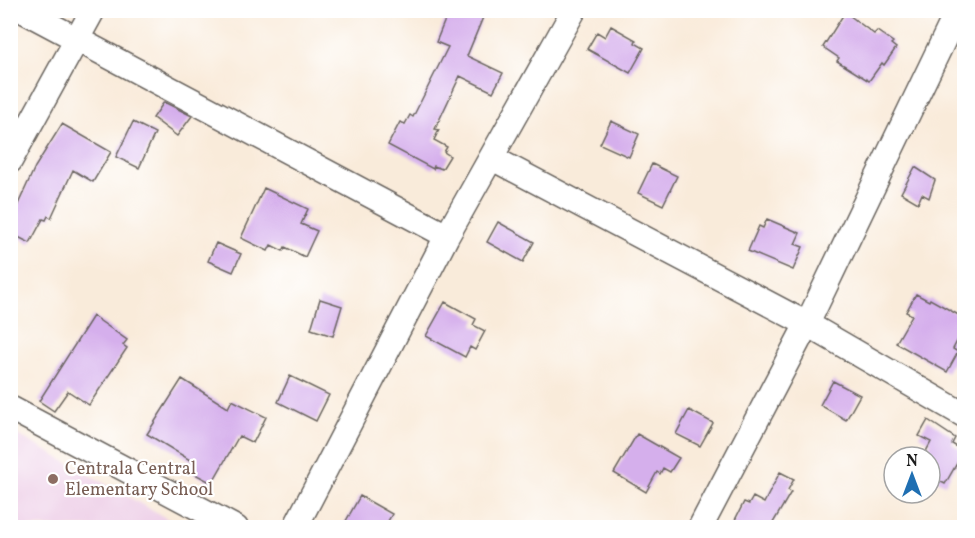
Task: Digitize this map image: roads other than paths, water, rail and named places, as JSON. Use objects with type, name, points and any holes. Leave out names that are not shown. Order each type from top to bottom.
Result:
[{"type":"street","points":[[22,10],[447,237]]},
{"type":"street","points":[[10,161],[93,10]]},
{"type":"street","points":[[295,528],[447,237],[574,10]]},
{"type":"street","points":[[700,528],[807,324],[958,10]]},
{"type":"street","points":[[492,158],[807,324],[964,415]]},
{"type":"street","points":[[10,408],[236,528]]},
{"type":"place","name":"Centrala Central Elementary School","points":[[53,479]]}]
